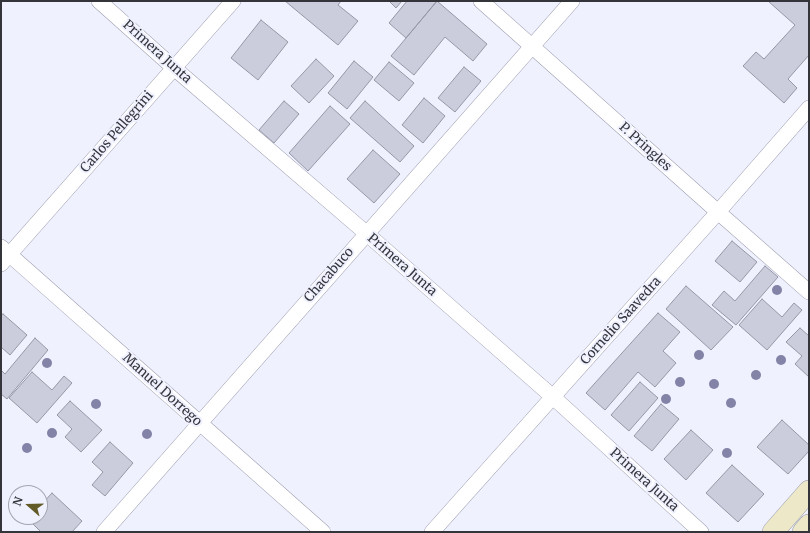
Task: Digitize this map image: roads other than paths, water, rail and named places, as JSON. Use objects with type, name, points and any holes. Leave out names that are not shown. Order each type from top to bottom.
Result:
[{"type":"main road","points":[[773,532],[809,491]]},
{"type":"main road","points":[[803,532],[809,525]]},
{"type":"street","name":"Primera Junta","points":[[99,1],[553,397],[701,532]]},
{"type":"street","name":"Carlos Pellegrini","points":[[4,255],[233,1]]},
{"type":"street","name":"P. Pringles","points":[[481,1],[809,292]]},
{"type":"street","name":"Chacabuco","points":[[104,532],[572,1]]},
{"type":"street","name":"Cornelio Saavedra","points":[[432,532],[809,108]]},
{"type":"street","name":"Manuel Dorrego","points":[[4,255],[323,532]]}]
